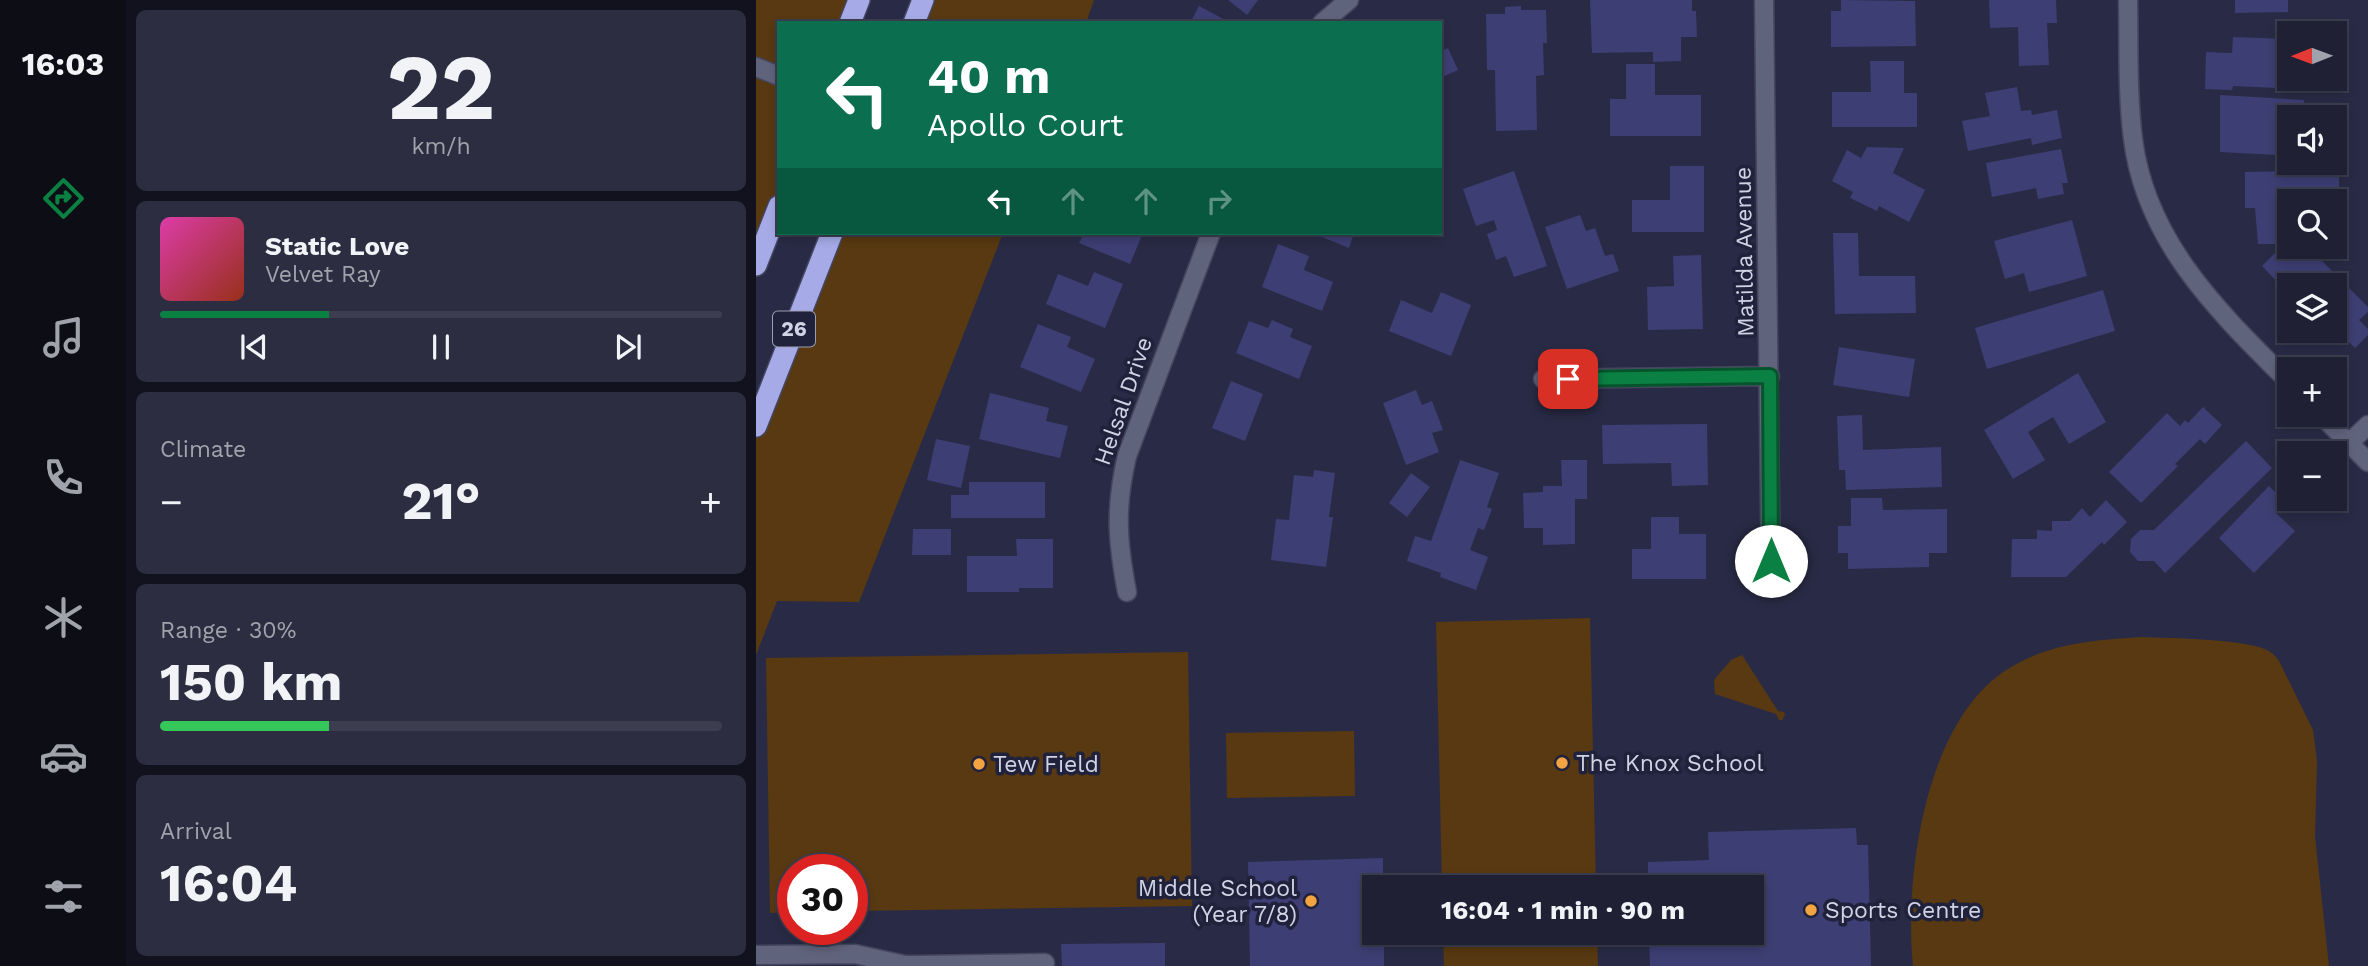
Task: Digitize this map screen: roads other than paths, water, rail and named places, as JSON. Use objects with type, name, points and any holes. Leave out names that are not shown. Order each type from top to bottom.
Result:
[{"type":"highway","points":[[851,21],[859,0]]},
{"type":"highway","points":[[915,21],[923,0]]},
{"type":"highway","points":[[756,265],[777,211]]},
{"type":"highway","name":"26","points":[[756,426],[831,235]]},
{"type":"street","points":[[1324,21],[1349,0]]},
{"type":"street","name":"Matilda Avenue","points":[[1764,0],[1771,587]]},
{"type":"street","points":[[2128,0],[2133,142],[2150,201],[2163,230],[2207,299],[2277,371]]},
{"type":"street","points":[[756,67],[777,75]]},
{"type":"street","name":"Helsal Drive","points":[[1127,592],[1117,512],[1127,456],[1210,235]]},
{"type":"street","points":[[1543,379],[1770,376]]},
{"type":"street","points":[[2349,443],[2368,425]]},
{"type":"street","points":[[2333,427],[2368,462]]},
{"type":"street","points":[[756,955],[855,954],[912,965],[1045,963]]},
{"type":"place","name":"The Knox School","points":[[1562,763]]},
{"type":"place","name":"Tew Field","points":[[979,764]]},
{"type":"place","name":"Middle School (Year 7/8)","points":[[1311,901]]},
{"type":"place","name":"Sports Centre","points":[[1811,910]]}]
